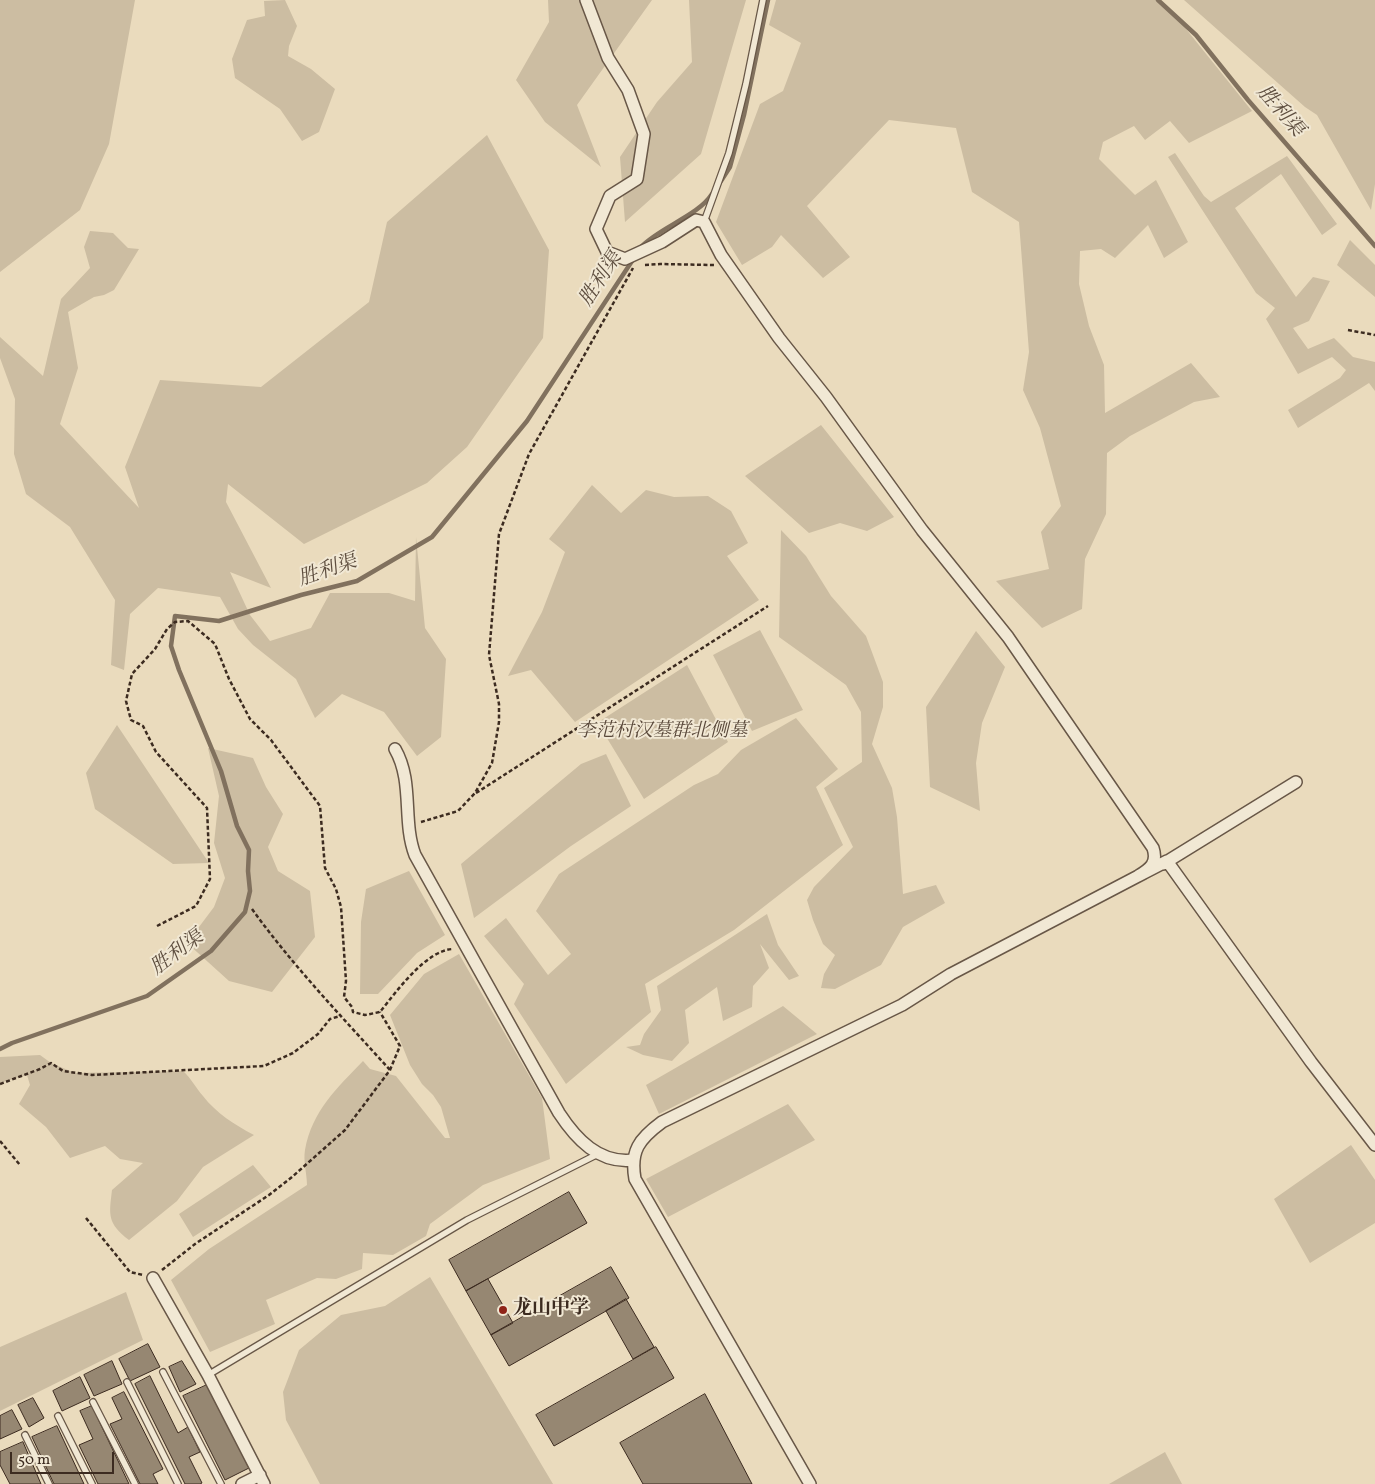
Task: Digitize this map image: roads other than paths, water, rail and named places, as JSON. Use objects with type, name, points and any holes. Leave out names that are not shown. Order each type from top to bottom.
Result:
[{"type":"street","points":[[586,0],[608,58],[628,90],[644,134],[637,180],[610,196],[596,229],[607,252],[632,261],[645,250],[662,242],[696,220],[704,222],[721,255],[779,338],[826,397],[922,530],[1008,637],[1153,848],[1154,863],[1148,870],[1138,876]]},
{"type":"street","points":[[395,749],[402,763],[406,780],[411,839],[416,855],[559,1113],[579,1139],[598,1154],[617,1161],[633,1160]]},
{"type":"street","points":[[810,1484],[646,1201],[635,1179],[633,1160],[638,1146],[648,1132],[662,1122],[902,1005],[951,974],[1168,860],[1296,782]]},
{"type":"street","points":[[1168,860],[1311,1062],[1375,1145]]},
{"type":"street","points":[[153,1278],[208,1375],[262,1480],[242,1484]]},
{"type":"lane","points":[[704,222],[729,153],[746,84],[763,0]]},
{"type":"lane","points":[[208,1375],[467,1220],[598,1154]]},
{"type":"lane","points":[[163,1372],[221,1484]]},
{"type":"lane","points":[[127,1382],[178,1484]]},
{"type":"lane","points":[[93,1402],[135,1484]]},
{"type":"lane","points":[[58,1416],[92,1484]]},
{"type":"lane","points":[[25,1435],[49,1484]]},
{"type":"waterway","name":"胜利渠","points":[[721,181],[730,167],[744,115],[768,0]]},
{"type":"waterway","name":"胜利渠","points":[[1158,0],[1196,35],[1248,100],[1375,246]]},
{"type":"waterway","name":"胜利渠","points":[[641,247],[658,233],[698,209],[712,194]]},
{"type":"waterway","name":"胜利渠","points":[[0,1049],[12,1043],[147,996],[211,951],[245,912],[250,891],[248,871],[249,850],[237,826],[221,771],[171,646],[175,616],[219,621],[301,595],[357,581],[432,537],[527,421],[634,258]]},
{"type":"place","name":"龙山中学","points":[[503,1310]]},
{"type":"park label","name":"李范村汉墓群北侧墓","points":[[662,733]]}]
